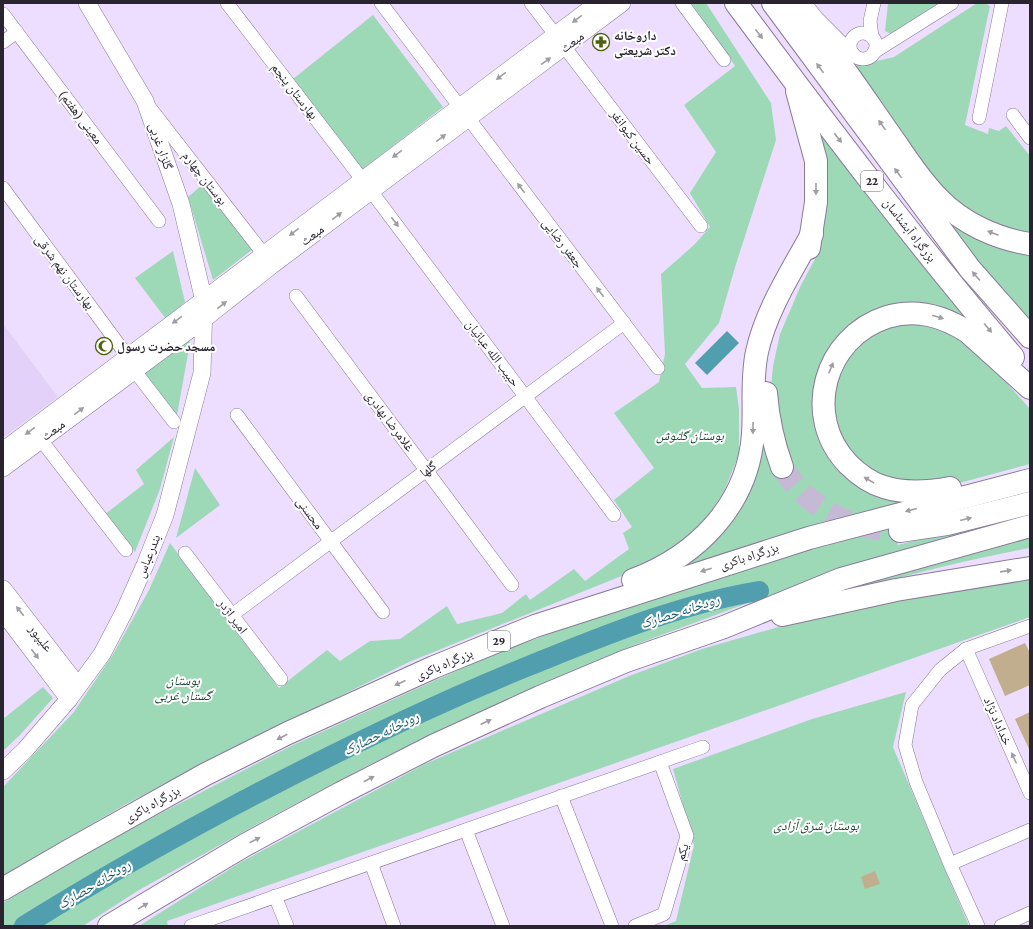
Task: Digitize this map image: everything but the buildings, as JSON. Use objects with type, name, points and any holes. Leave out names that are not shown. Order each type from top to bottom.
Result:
[{"type":"highway","name":"بزرگراه آبشناسان","points":[[736,3],[795,82],[954,286],[1030,377]]},
{"type":"highway","name":"بزرگراه آبشناسان","points":[[772,3],[970,269],[1030,337]]},
{"type":"highway","points":[[785,3],[826,45],[907,160],[939,200],[964,219],[984,230],[1014,242],[1030,244]]},
{"type":"highway","points":[[782,467],[768,422],[766,393],[768,366],[776,331],[807,256],[812,234],[816,202],[816,161],[795,82]]},
{"type":"highway","points":[[535,626],[602,591],[655,572],[677,560],[700,541],[722,516],[737,490],[746,470],[751,451],[753,434],[753,379],[757,352],[766,323],[812,234]]},
{"type":"highway","points":[[1030,388],[980,342],[957,325],[936,316],[906,314],[894,316],[871,324],[846,343],[831,367],[825,384],[823,402],[828,431],[843,459],[861,476],[883,487],[899,491],[922,492],[980,481],[1030,474]]},
{"type":"highway","name":"بزرگراه باکری","points":[[3,889],[198,779],[288,733],[434,667],[535,626],[809,538],[1030,480]]},
{"type":"highway","points":[[900,532],[946,524],[1030,503]]},
{"type":"highway","points":[[109,926],[245,845],[433,746],[540,697],[626,661],[724,627],[841,579],[1030,526]]},
{"type":"highway","points":[[830,604],[909,578],[975,562],[1030,552]]},
{"type":"highway","points":[[724,627],[943,582],[1030,568]]},
{"type":"street","name":"گلزار غربی","points":[[87,3],[145,101],[181,204],[204,301]]},
{"type":"street","name":"بهارستان پنجم","points":[[227,3],[367,185]]},
{"type":"street","name":"جعفر رضایی","points":[[381,3],[658,368]]},
{"type":"street","name":"حسین کیوانفر","points":[[531,3],[701,226]]},
{"type":"street","name":"مبعث","points":[[560,42],[598,3]]},
{"type":"street","name":"مبعث","points":[[3,468],[40,440],[204,301],[268,260],[560,42],[622,3]]},
{"type":"street","points":[[682,3],[724,60]]},
{"type":"street","points":[[805,3],[830,32],[854,55],[864,59],[866,40],[874,3]]},
{"type":"street","points":[[830,32],[866,40],[891,42],[952,3]]},
{"type":"street","points":[[979,118],[1002,3]]},
{"type":"street","name":"معینی (هفتم)","points":[[3,14],[159,221]]},
{"type":"street","points":[[3,42],[17,32]]},
{"type":"street","points":[[854,55],[850,47],[866,40]]},
{"type":"street","name":"بوستان چهارم","points":[[145,101],[268,260]]},
{"type":"street","points":[[1013,115],[1030,138]]},
{"type":"street","name":"حبیب الله عبائیان","points":[[367,185],[614,515]]},
{"type":"street","name":"بهارستان نهم شرقی","points":[[3,188],[174,422]]},
{"type":"street","name":"مبعث","points":[[3,451],[131,363],[204,319],[268,260]]},
{"type":"street","name":"غلامرضا بهادری","points":[[296,296],[512,585]]},
{"type":"street","name":"بندرعباس","points":[[3,771],[25,750],[74,693],[102,654],[145,565],[165,515],[202,373],[204,301]]},
{"type":"street","name":"گلها","points":[[232,615],[624,322]]},
{"type":"street","name":"محسنی","points":[[237,415],[383,612]]},
{"type":"street","points":[[40,440],[126,550]]},
{"type":"street","name":"امیر اژدر","points":[[184,552],[281,679]]},
{"type":"street","name":"علیپور","points":[[3,589],[74,693]]},
{"type":"street","name":"علیپور","points":[[3,612],[74,693]]},
{"type":"street","points":[[978,926],[916,782],[905,745],[912,705],[940,670],[966,649],[1030,626]]},
{"type":"street","name":"خداداد نژاد","points":[[966,649],[1027,777],[1030,793]]},
{"type":"street","points":[[191,926],[703,747]]},
{"type":"street","name":"یکم","points":[[635,926],[664,914],[687,836],[660,762]]},
{"type":"street","points":[[561,796],[612,926]]},
{"type":"street","points":[[466,830],[503,926]]},
{"type":"street","points":[[950,864],[1030,830]]},
{"type":"street","points":[[371,863],[394,926]]},
{"type":"street","points":[[275,896],[287,926]]},
{"type":"street","points":[[1001,926],[1030,913]]},
{"type":"shaded area","points":[[3,324],[58,397],[3,438]]},
{"type":"shaded area","points":[[727,331],[739,343],[707,375],[695,363]]},
{"type":"green space","points":[[691,3],[706,3],[771,103],[776,140],[736,264],[719,323],[685,364],[702,388],[736,387],[739,409],[739,454],[723,494],[698,531],[661,560],[409,662],[211,760],[126,804],[3,876],[3,787],[73,713],[112,656],[148,592],[170,543],[279,688],[327,650],[340,661],[370,641],[400,639],[447,606],[457,624],[502,613],[526,594],[530,600],[574,569],[585,581],[629,549],[623,533],[632,527],[614,500],[654,468],[614,413],[659,382],[665,354],[661,274],[694,245],[710,227],[690,193],[716,152],[684,105],[735,66]]},
{"type":"green space","points":[[888,3],[940,3],[891,34],[885,31]]},
{"type":"green space","points":[[977,3],[985,3],[990,6],[965,125],[988,134],[989,128],[999,131],[1006,126],[1030,156],[1030,239],[962,213],[846,68],[894,57]]},
{"type":"green space","points":[[373,15],[443,107],[362,170],[293,79]]},
{"type":"green space","points":[[817,128],[988,344],[933,311],[839,344],[829,446],[910,496],[982,483],[654,576],[729,516],[766,348],[761,401],[771,387],[773,366],[780,334],[801,285],[815,259],[822,222]]},
{"type":"green space","points":[[202,185],[253,249],[213,280],[188,197]]},
{"type":"green space","points":[[917,186],[1030,248],[1030,327]]},
{"type":"green space","points":[[173,251],[185,302],[166,319],[135,278]]},
{"type":"green space","points":[[925,319],[953,333],[989,363],[1030,409],[1030,464],[952,485],[899,487],[844,453],[828,389],[866,331]]},
{"type":"green space","points":[[188,338],[190,343],[177,415],[143,374]]},
{"type":"green space","points":[[174,437],[160,489],[135,552],[104,515],[144,484],[136,470]]},
{"type":"green space","points":[[195,468],[220,505],[176,538]]},
{"type":"green space","points":[[1030,489],[1030,498],[894,526],[898,545],[1004,518],[1005,523],[874,560],[745,604],[640,643],[532,689],[367,766],[263,821],[139,890],[83,926],[3,926],[3,903],[78,856],[291,746],[493,654],[672,590],[844,536]]},
{"type":"green space","points":[[1030,535],[1030,548],[918,573],[807,604],[845,587]]},
{"type":"green space","points":[[1030,575],[1030,617],[167,921],[168,926],[139,926],[241,862],[425,764],[629,676],[702,649],[806,619],[868,604]]},
{"type":"green space","points":[[43,687],[53,698],[20,735],[3,751],[3,719]]},
{"type":"green space","name":"بوستان شرق آزادی","points":[[906,692],[893,747],[969,926],[664,926],[676,921],[694,845],[673,769],[812,719]]},
{"type":"waterway","name":"رودخانه حصارک","points":[[24,926],[122,867],[222,812],[298,772],[413,716],[491,681],[615,632],[672,612],[759,591]]},
{"type":"tunnel","points":[[782,467],[805,495],[833,514],[848,521],[865,526],[882,530],[900,531]]},
{"type":"place","name":"داروخانه دکتر شریعتی","points":[[601,42]]},
{"type":"place","name":"مسجد حضرت رسول","points":[[104,346]]},
{"type":"park label","name":"بوستان گلنوش","points":[[690,435]]},
{"type":"park label","name":"بوستان گستان غربی","points":[[183,688]]}]
